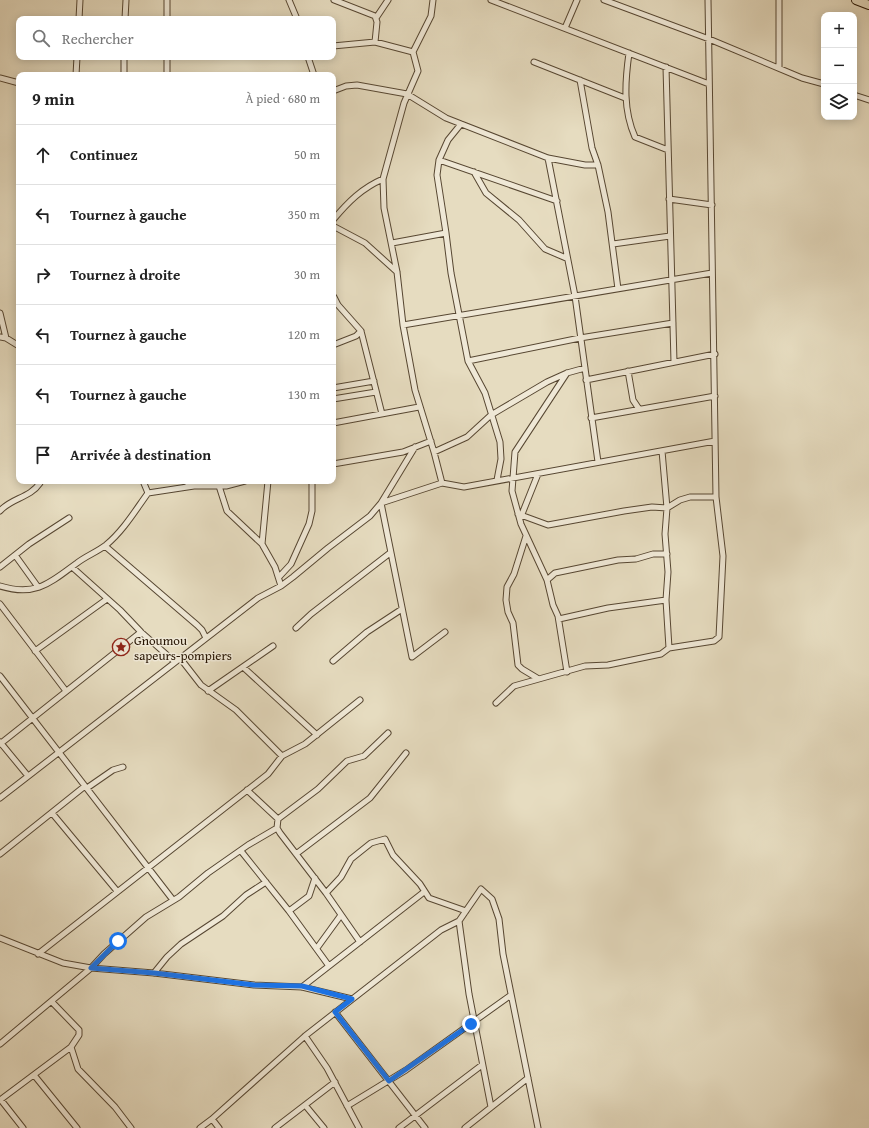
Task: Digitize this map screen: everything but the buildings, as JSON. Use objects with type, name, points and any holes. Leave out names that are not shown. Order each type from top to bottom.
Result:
[{"type":"main road","points":[[856,0],[869,5]]},
{"type":"street","points":[[79,16],[80,0]]},
{"type":"street","points":[[125,16],[126,0]]},
{"type":"street","points":[[167,0],[167,16]]},
{"type":"street","points":[[289,0],[296,16]]},
{"type":"street","points":[[334,0],[372,14],[376,18]]},
{"type":"street","points":[[375,42],[376,18],[388,0]]},
{"type":"street","points":[[433,0],[431,16],[413,52],[418,71],[407,94],[383,179],[384,208],[392,243],[404,325],[419,407],[431,441],[442,483]]},
{"type":"street","points":[[491,0],[709,84]]},
{"type":"street","points":[[565,28],[577,0]]},
{"type":"street","points":[[604,0],[708,39],[779,67],[802,78],[821,83]]},
{"type":"street","points":[[496,703],[514,686],[538,678],[553,677],[585,666],[608,665],[661,654],[669,648],[714,641],[719,637],[723,556],[716,497],[715,354],[712,274],[708,0]]},
{"type":"street","points":[[779,0],[779,67]]},
{"type":"street","points":[[336,46],[375,42],[413,52]]},
{"type":"street","points":[[629,53],[625,98],[628,119],[635,137],[668,150]]},
{"type":"street","points":[[76,72],[77,60]]},
{"type":"street","points":[[124,60],[124,72]]},
{"type":"street","points":[[167,60],[167,72]]},
{"type":"street","points":[[309,60],[313,72]]},
{"type":"street","points":[[534,62],[625,98]]},
{"type":"street","points":[[666,67],[674,362]]},
{"type":"street","points":[[0,78],[16,82]]},
{"type":"street","points":[[580,80],[592,148],[598,165],[613,244],[618,289]]},
{"type":"street","points":[[336,90],[346,86],[363,85],[407,94],[446,118],[548,158],[585,165],[598,165]]},
{"type":"street","points":[[857,96],[869,100]]},
{"type":"street","points":[[461,124],[448,140],[439,160],[437,175],[451,273],[468,361],[485,393],[500,442],[501,459],[497,480]]},
{"type":"street","points":[[548,158],[557,201],[566,258],[575,296],[598,462]]},
{"type":"street","points":[[439,160],[557,201]]},
{"type":"street","points":[[474,172],[486,193],[519,220],[545,248],[566,258]]},
{"type":"street","points":[[336,216],[347,203],[361,190],[383,179]]},
{"type":"street","points":[[669,199],[712,205]]},
{"type":"street","points":[[336,228],[365,243],[397,272]]},
{"type":"street","points":[[392,243],[446,233]]},
{"type":"street","points":[[613,244],[670,236]]},
{"type":"street","points":[[404,325],[712,274]]},
{"type":"street","points":[[336,301],[361,331],[382,414]]},
{"type":"street","points":[[0,313],[6,338]]},
{"type":"street","points":[[468,361],[580,338],[673,323]]},
{"type":"street","points":[[336,344],[356,336],[361,331]]},
{"type":"street","points":[[0,337],[6,338],[16,344]]},
{"type":"street","points":[[586,380],[715,354]]},
{"type":"street","points":[[434,452],[467,437],[491,416],[547,382],[567,373],[585,368]]},
{"type":"street","points":[[628,371],[633,400],[639,409]]},
{"type":"street","points":[[567,373],[515,452],[512,479],[512,491],[526,536],[547,580],[553,605],[559,619],[567,672]]},
{"type":"street","points":[[336,387],[374,381]]},
{"type":"street","points":[[336,399],[376,392]]},
{"type":"street","points":[[592,418],[715,396]]},
{"type":"street","points":[[336,422],[419,407]]},
{"type":"street","points":[[336,464],[373,458],[415,447],[431,441]]},
{"type":"street","points":[[382,503],[442,483],[464,487],[715,441]]},
{"type":"street","points":[[0,798],[258,598],[281,586],[370,516],[382,503],[415,447]]},
{"type":"street","points":[[662,451],[667,508],[665,527],[668,572],[666,600],[669,648]]},
{"type":"street","points":[[520,514],[538,474]]},
{"type":"street","points":[[0,511],[11,502],[31,493],[39,484]]},
{"type":"street","points":[[144,484],[148,493]]},
{"type":"street","points":[[190,484],[194,486]]},
{"type":"street","points":[[0,586],[22,591],[50,584],[72,567],[105,546],[128,522],[148,493],[194,486],[219,486],[229,484]]},
{"type":"street","points":[[262,544],[268,484]]},
{"type":"street","points":[[279,577],[291,564],[308,524],[312,511],[312,484]]},
{"type":"street","points":[[219,486],[227,510],[262,544],[279,577],[281,586]]},
{"type":"street","points":[[520,514],[548,525],[624,510],[652,507],[667,508],[680,500],[690,497],[716,497]]},
{"type":"street","points":[[382,503],[390,553],[412,657],[445,632]]},
{"type":"street","points":[[0,567],[69,518]]},
{"type":"street","points":[[526,536],[514,574],[507,587],[506,600],[508,612],[513,623],[518,665],[533,677],[538,678]]},
{"type":"street","points":[[105,546],[196,624],[202,630],[206,638]]},
{"type":"street","points":[[296,628],[311,614],[390,553]]},
{"type":"street","points":[[547,580],[556,573],[618,560],[636,559],[653,554],[667,554]]},
{"type":"street","points":[[15,555],[38,587]]},
{"type":"street","points":[[72,567],[140,632],[176,662]]},
{"type":"street","points":[[35,652],[107,599]]},
{"type":"street","points":[[559,619],[608,608],[666,600]]},
{"type":"street","points":[[0,604],[66,691]]},
{"type":"street","points":[[333,660],[367,632],[402,609]]},
{"type":"street","points":[[28,776],[0,743],[140,632]]},
{"type":"street","points":[[208,691],[273,646]]},
{"type":"street","points":[[180,658],[196,680],[208,691],[236,710],[282,756]]},
{"type":"street","points":[[243,667],[317,735]]},
{"type":"street","points":[[0,676],[2,683],[59,752],[173,900]]},
{"type":"street","points":[[38,954],[268,774],[282,756],[305,744],[360,700]]},
{"type":"street","points":[[360,942],[326,893],[277,828],[278,819],[318,789],[347,761],[364,756],[388,733]]},
{"type":"street","points":[[296,854],[370,798],[406,753]]},
{"type":"street","points":[[0,854],[86,787],[113,770],[123,767]]},
{"type":"street","points":[[247,790],[278,819]]},
{"type":"street","points":[[52,813],[117,891]]},
{"type":"street","points":[[0,1044],[52,1002],[135,927],[173,900],[208,872],[241,851],[255,840],[277,828]]},
{"type":"street","points":[[326,893],[341,877],[351,859],[371,843],[385,840],[393,855],[420,884],[429,898],[466,911]]},
{"type":"street","points":[[241,851],[318,948],[329,966]]},
{"type":"street","points":[[289,911],[309,896],[315,878]]},
{"type":"street","points":[[154,973],[167,957],[181,944],[223,916],[246,895],[266,882]]},
{"type":"street","points":[[200,1128],[305,1036],[441,930],[458,921],[481,889],[492,899],[499,919],[503,954],[538,1128]]},
{"type":"street","points":[[302,986],[424,892]]},
{"type":"street","points":[[318,948],[341,915]]},
{"type":"street","points":[[458,921],[490,1107]]},
{"type":"street","points":[[0,938],[63,963],[91,968],[154,973],[254,985],[302,986],[352,999]]},
{"type":"street","points":[[347,1106],[389,1081],[511,995]]},
{"type":"street","points":[[23,1128],[0,1100],[71,1047],[79,1035],[79,1030],[52,1002]]},
{"type":"street","points":[[335,1012],[424,1128]]},
{"type":"street","points":[[305,1036],[335,1082],[359,1128]]},
{"type":"street","points":[[71,1047],[78,1069],[115,1107],[131,1128]]},
{"type":"street","points":[[399,1128],[482,1065]]},
{"type":"street","points":[[34,1075],[76,1128]]},
{"type":"street","points":[[465,1128],[528,1078]]},
{"type":"street","points":[[275,1128],[335,1082]]},
{"type":"street","points":[[305,1105],[324,1128]]},
{"type":"street","points":[[212,1119],[219,1128]]},
{"type":"place","name":"Gnoumou sapeurs-pompiers","points":[[121,647]]},
{"type":"route","points":[[118,941],[91,968],[154,973],[254,985],[302,986],[352,999],[335,1012],[389,1081],[471,1024]]}]
